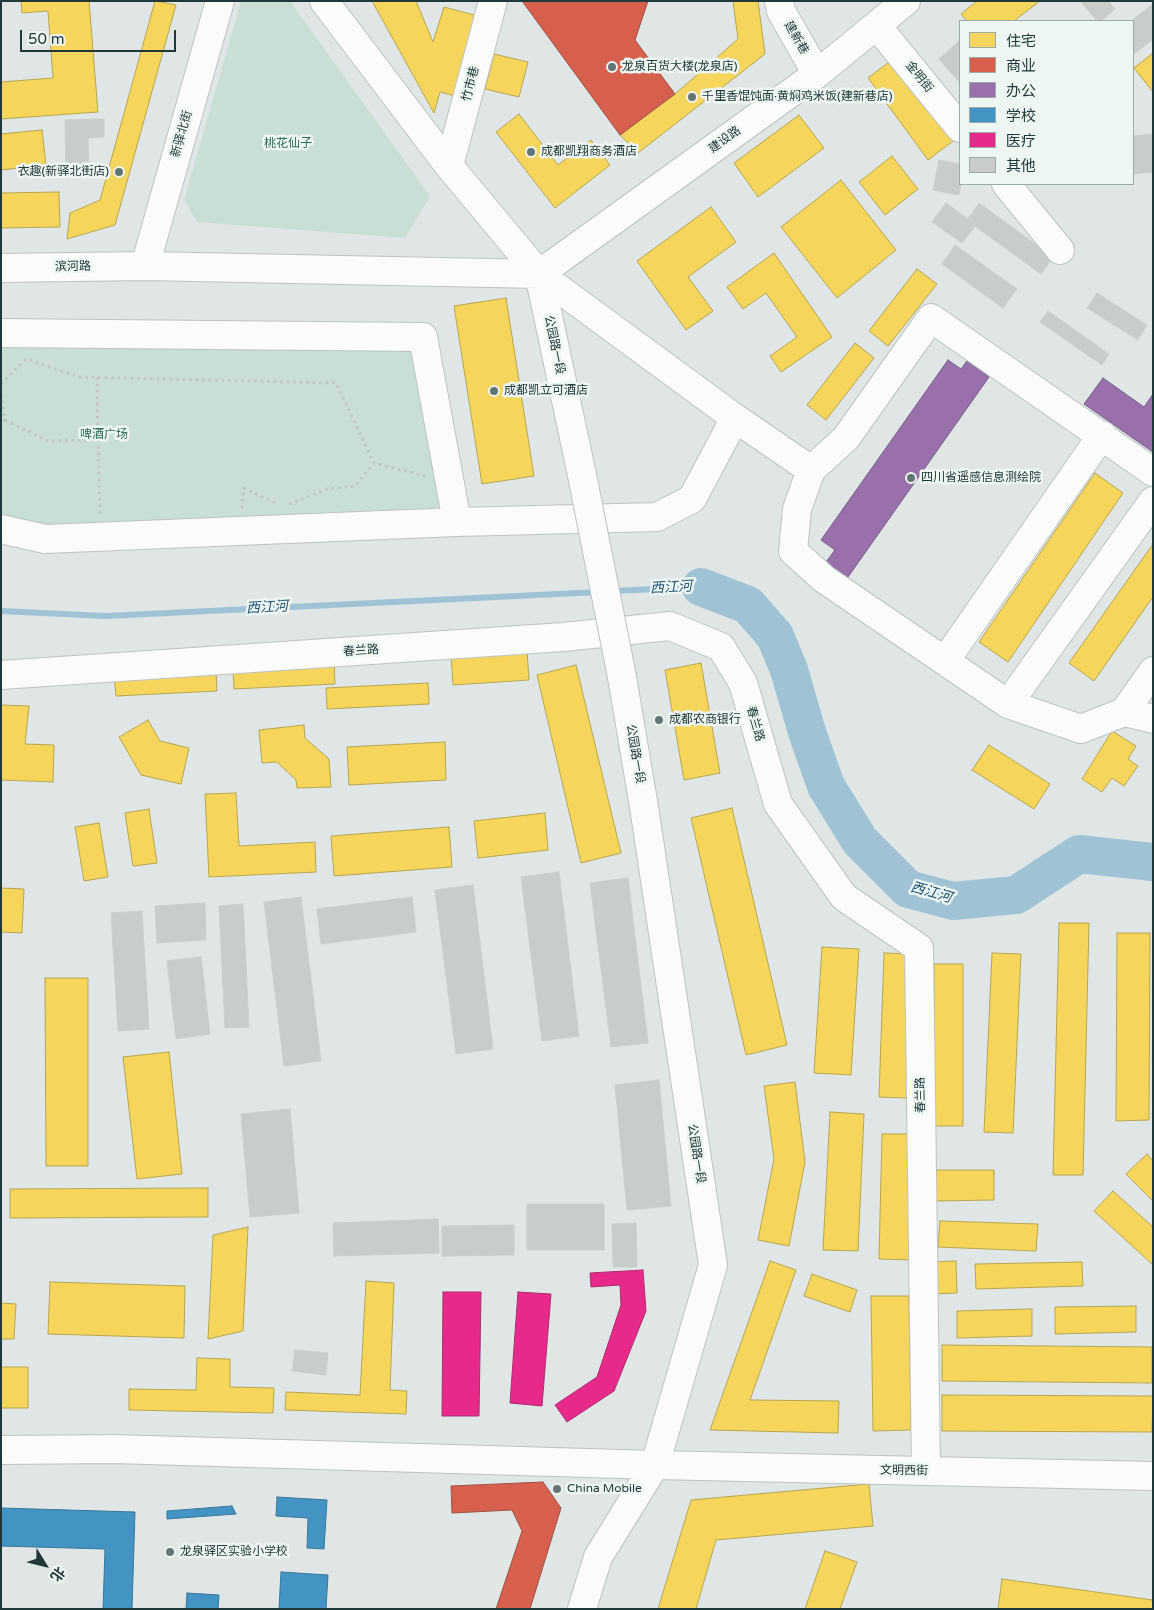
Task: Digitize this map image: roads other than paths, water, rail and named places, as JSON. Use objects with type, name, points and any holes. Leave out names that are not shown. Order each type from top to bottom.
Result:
[{"type":"street","name":"新驿北街","points":[[145,266],[220,1]]},
{"type":"street","points":[[324,1],[449,166],[539,274],[736,418],[811,470]]},
{"type":"street","name":"竹市巷","points":[[449,166],[493,1]]},
{"type":"street","name":"建新巷","points":[[779,1],[781,11],[817,74]]},
{"type":"street","name":"建设路","points":[[539,274],[817,74],[906,1]]},
{"type":"street","name":"金明街","points":[[877,26],[959,127]]},
{"type":"street","points":[[1007,185],[1060,250]]},
{"type":"street","name":"滨河路","points":[[1,268],[145,266],[539,274]]},
{"type":"street","name":"公园路一段","points":[[539,274],[582,475],[622,678],[644,806],[713,1265],[655,1465],[598,1557],[582,1609]]},
{"type":"street","points":[[1153,472],[931,318],[846,438],[811,470],[797,509],[793,551],[824,578],[1008,704],[1081,729],[1124,712],[1153,671]]},
{"type":"street","points":[[1,333],[423,337],[457,522]]},
{"type":"street","points":[[1,529],[45,539],[457,522],[657,517],[692,500],[736,418]]},
{"type":"street","points":[[945,661],[1102,435]]},
{"type":"street","points":[[1008,704],[1153,501]]},
{"type":"street","name":"春兰路","points":[[1,675],[563,637],[670,626],[720,647],[744,683],[778,804],[844,897],[919,948],[926,1471]]},
{"type":"street","points":[[1124,712],[1153,719]]},
{"type":"street","name":"文明西街","points":[[1,1450],[114,1449],[655,1465],[1153,1476]]},
{"type":"waterway","name":"西江河","points":[[612,591],[701,587]]},
{"type":"waterway","name":"西江河","points":[[701,587],[748,605],[775,636],[789,670],[807,732],[826,786],[860,841],[908,889],[953,901],[1016,895],[1079,854],[1153,862]]},
{"type":"waterway","name":"西江河","points":[[1,611],[106,616],[599,592]]},
{"type":"place","name":"龙泉百货大楼(龙泉店)","points":[[612,67]]},
{"type":"place","name":"千里香馄饨面·黄焖鸡米饭(建新巷店)","points":[[692,97]]},
{"type":"place","name":"成都凯翔商务酒店","points":[[531,152]]},
{"type":"place","name":"衣趣(新驿北街店)","points":[[119,172]]},
{"type":"place","name":"成都凯立可酒店","points":[[494,391]]},
{"type":"place","name":"四川省遥感信息测绘院","points":[[911,478]]},
{"type":"place","name":"成都农商银行","points":[[659,720]]},
{"type":"place","name":"China Mobile","points":[[557,1489]]},
{"type":"place","name":"龙泉驿区实验小学校","points":[[170,1552]]},
{"type":"park label","name":"桃花仙子","points":[[288,144]]},
{"type":"park label","name":"啤酒广场","points":[[104,435]]}]
